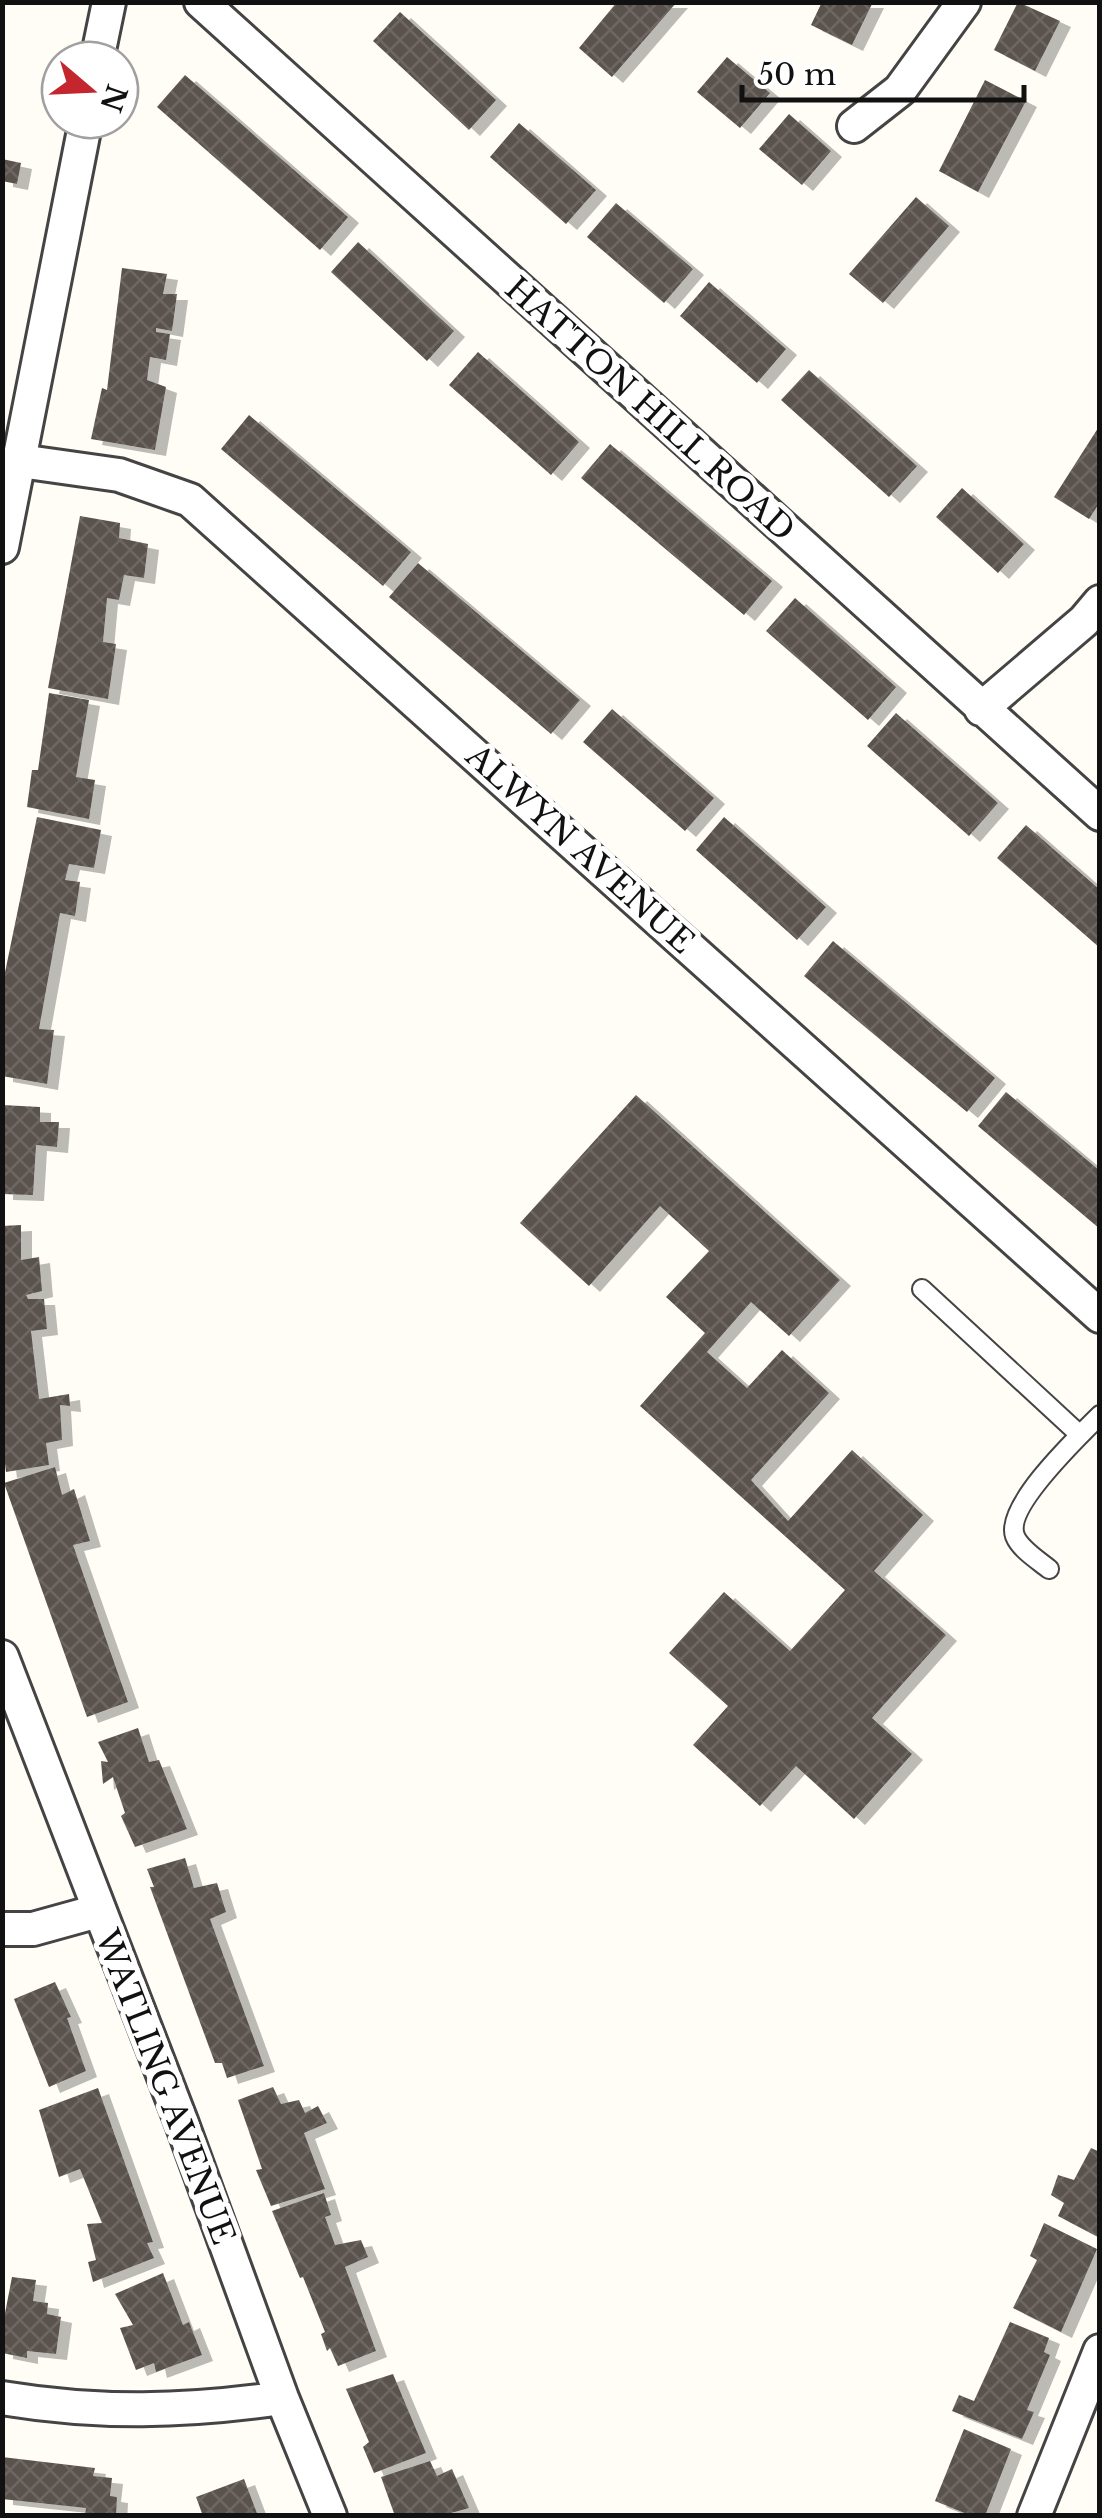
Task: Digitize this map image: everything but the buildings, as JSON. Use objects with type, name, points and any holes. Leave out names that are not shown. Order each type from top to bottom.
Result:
[{"type":"street","points":[[101,40],[108,2]]},
{"type":"street","name":"HATTON HILL ROAD","points":[[201,2],[1100,814]]},
{"type":"street","points":[[854,126],[900,90],[964,2]]},
{"type":"street","points":[[2,547],[82,140]]},
{"type":"street","name":"ALWYN AVENUE","points":[[20,461],[119,475],[190,500],[1100,1316]]},
{"type":"street","points":[[981,710],[1084,622],[1100,602]]},
{"type":"street","name":"WATLING AVENUE","points":[[2,1657],[330,2516]]},
{"type":"street","points":[[2,1928],[33,1929],[98,1912]]},
{"type":"street","points":[[1034,2516],[1100,2351]]},
{"type":"street","points":[[2,2398],[124,2410],[202,2410],[282,2398]]},
{"type":"lane","points":[[922,1289],[1080,1435]]},
{"type":"lane","points":[[1049,1569],[1018,1541],[1013,1532],[1014,1517],[1029,1493],[1100,1415]]}]
